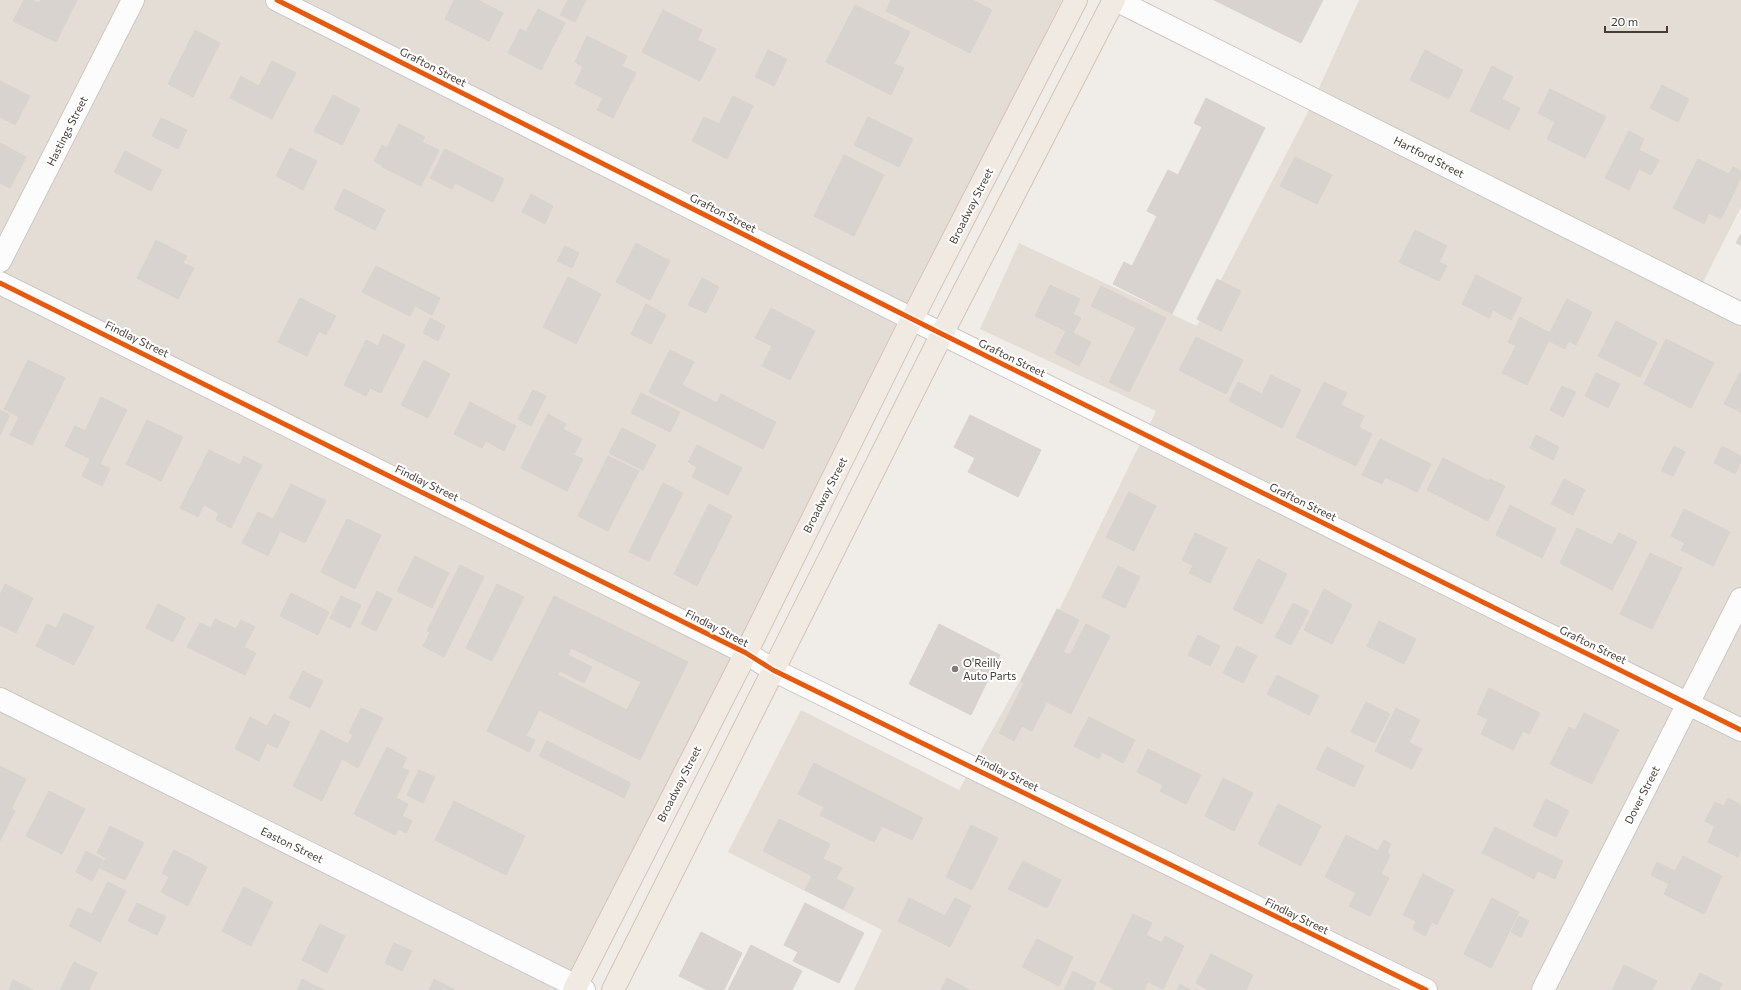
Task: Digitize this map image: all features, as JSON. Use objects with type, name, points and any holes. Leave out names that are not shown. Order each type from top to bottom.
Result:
[{"type":"main road","name":"Broadway Street","points":[[578,989],[912,319],[1076,0]]},
{"type":"main road","points":[[613,990],[942,334],[1115,0]]},
{"type":"street","name":"Hastings Street","points":[[0,261],[133,0]]},
{"type":"street","name":"Grafton Street","points":[[277,0],[942,334],[1741,730]]},
{"type":"street","name":"Hartford Street","points":[[1115,0],[1741,314]]},
{"type":"street","name":"Findlay Street","points":[[0,282],[746,653],[774,670],[1426,990]]},
{"type":"street","name":"Dover Street","points":[[1544,990],[1741,599]]},
{"type":"street","name":"Easton Street","points":[[0,699],[578,989]]},
{"type":"shaded area","points":[[0,0],[1062,0],[898,331],[566,990],[0,990]]},
{"type":"shaded area","points":[[1359,0],[1741,0],[1741,207],[1693,302],[1741,324],[1741,990],[854,990],[882,930],[728,852],[801,710],[959,790],[1060,608],[1156,411],[980,329],[1019,243],[1197,326],[1308,112]]},
{"type":"building","points":[[24,0],[32,0],[39,3],[41,0],[77,0],[56,42],[13,21]]},
{"type":"building","points":[[454,0],[478,0],[503,13],[489,41],[445,19]]},
{"type":"building","points":[[568,0],[586,0],[575,22],[560,15]]},
{"type":"building","points":[[891,0],[973,0],[992,10],[970,53],[886,11]]},
{"type":"building","points":[[1214,0],[1323,0],[1301,43]]},
{"type":"building","points":[[855,5],[910,32],[894,64],[904,68],[891,95],[826,62]]},
{"type":"building","points":[[538,9],[565,23],[541,70],[508,53],[520,29],[526,32]]},
{"type":"building","points":[[663,10],[702,30],[697,40],[716,49],[700,81],[642,52]]},
{"type":"building","points":[[195,30],[220,43],[193,97],[168,84]]},
{"type":"building","points":[[587,36],[627,56],[622,66],[636,73],[613,118],[597,110],[603,98],[575,84],[583,67],[575,62]]},
{"type":"building","points":[[768,50],[787,59],[774,86],[755,77]]},
{"type":"building","points":[[1425,50],[1463,70],[1449,99],[1410,80]]},
{"type":"building","points":[[272,61],[296,73],[272,119],[230,98],[241,76],[259,86]]},
{"type":"building","points":[[1492,66],[1513,77],[1502,99],[1520,108],[1509,130],[1470,111]]},
{"type":"building","points":[[0,81],[30,96],[15,125],[0,117]]},
{"type":"building","points":[[1662,85],[1689,99],[1678,122],[1650,108]]},
{"type":"building","points":[[1550,89],[1606,117],[1585,158],[1547,139],[1555,122],[1538,113]]},
{"type":"building","points":[[333,95],[360,109],[342,145],[314,131]]},
{"type":"building","points":[[733,96],[753,106],[727,159],[692,141],[704,117],[719,124]]},
{"type":"building","points":[[1206,98],[1265,128],[1172,314],[1113,284],[1124,262],[1132,266],[1157,216],[1147,211],[1168,170],[1178,175],[1202,127],[1194,123]]},
{"type":"building","points":[[868,117],[913,139],[899,167],[854,145]]},
{"type":"building","points":[[161,118],[187,130],[178,149],[152,136]]},
{"type":"building","points":[[399,124],[425,137],[422,142],[439,150],[421,186],[382,167],[383,166],[374,161],[382,145],[387,148]]},
{"type":"building","points":[[1629,131],[1644,139],[1639,150],[1659,160],[1651,175],[1639,169],[1629,190],[1605,178]]},
{"type":"building","points":[[0,143],[26,157],[10,188],[0,183]]},
{"type":"building","points":[[290,148],[317,161],[303,190],[276,176]]},
{"type":"building","points":[[445,149],[504,179],[493,202],[455,183],[452,189],[430,178]]},
{"type":"building","points":[[125,151],[162,170],[151,191],[114,172]]},
{"type":"building","points":[[844,155],[884,175],[854,236],[814,216]]},
{"type":"building","points":[[1295,157],[1332,175],[1317,204],[1280,186]]},
{"type":"building","points":[[1698,159],[1729,174],[1733,167],[1741,171],[1741,178],[1721,219],[1709,213],[1704,224],[1673,208]]},
{"type":"building","points":[[344,189],[385,210],[375,230],[334,209]]},
{"type":"building","points":[[531,194],[553,206],[545,224],[522,212]]},
{"type":"building","points":[[1415,230],[1447,246],[1439,262],[1447,266],[1439,281],[1399,262]]},
{"type":"building","points":[[1741,234],[1741,245],[1736,243]]},
{"type":"building","points":[[156,240],[187,256],[183,263],[194,268],[178,299],[137,278]]},
{"type":"building","points":[[636,243],[670,261],[650,300],[616,282]]},
{"type":"building","points":[[565,246],[579,253],[572,268],[557,261]]},
{"type":"building","points":[[376,266],[440,298],[432,315],[415,306],[410,316],[362,292]]},
{"type":"building","points":[[1476,275],[1522,298],[1511,320],[1493,310],[1489,318],[1462,304]]},
{"type":"building","points":[[568,277],[601,294],[576,344],[543,327]]},
{"type":"building","points":[[702,278],[719,287],[706,313],[688,305]]},
{"type":"building","points":[[1217,279],[1241,291],[1221,331],[1197,319]]},
{"type":"building","points":[[1050,285],[1080,299],[1073,314],[1081,318],[1073,333],[1091,342],[1079,366],[1055,353],[1066,331],[1035,316]]},
{"type":"building","points":[[1101,286],[1166,318],[1129,392],[1109,382],[1136,328],[1091,306]]},
{"type":"building","points":[[300,298],[336,316],[326,335],[319,331],[307,356],[278,342]]},
{"type":"building","points":[[1567,299],[1592,312],[1576,345],[1569,341],[1565,349],[1549,341],[1552,334],[1550,332]]},
{"type":"building","points":[[646,304],[666,315],[651,344],[631,334]]},
{"type":"building","points":[[771,308],[815,331],[790,380],[762,366],[772,346],[755,338]]},
{"type":"building","points":[[1520,317],[1552,334],[1527,385],[1502,373],[1516,346],[1508,342]]},
{"type":"building","points":[[430,318],[445,326],[438,341],[423,333]]},
{"type":"building","points":[[1616,321],[1657,343],[1640,377],[1598,356]]},
{"type":"building","points":[[383,334],[405,345],[381,393],[370,388],[366,396],[344,385],[366,340],[378,346]]},
{"type":"building","points":[[1196,337],[1243,360],[1226,394],[1179,370]]},
{"type":"building","points":[[1666,339],[1714,363],[1691,408],[1644,384]]},
{"type":"building","points":[[670,350],[694,362],[682,385],[717,403],[721,394],[776,422],[763,449],[649,392]]},
{"type":"building","points":[[28,360],[65,378],[32,445],[10,435],[19,417],[4,409]]},
{"type":"building","points":[[424,360],[450,374],[428,418],[401,405]]},
{"type":"building","points":[[1740,372],[1741,373],[1741,412],[1724,404]]},
{"type":"building","points":[[1596,373],[1620,384],[1608,408],[1585,396]]},
{"type":"building","points":[[1271,375],[1301,390],[1282,428],[1229,401],[1238,382],[1262,394]]},
{"type":"building","points":[[1324,382],[1347,393],[1341,405],[1364,416],[1359,427],[1372,434],[1356,466],[1296,437]]},
{"type":"building","points":[[1562,386],[1576,392],[1563,417],[1550,410]]},
{"type":"building","points":[[533,390],[546,396],[531,426],[518,419]]},
{"type":"building","points":[[641,393],[680,412],[670,432],[631,413]]},
{"type":"building","points":[[101,397],[127,410],[100,464],[110,469],[102,486],[82,476],[90,459],[65,446],[75,426],[85,431]]},
{"type":"building","points":[[470,402],[516,426],[504,451],[486,441],[482,448],[454,434]]},
{"type":"building","points":[[0,410],[10,415],[0,435]]},
{"type":"building","points":[[548,414],[566,424],[563,429],[582,439],[574,455],[583,459],[567,491],[521,468]]},
{"type":"building","points":[[970,415],[1041,450],[1018,497],[968,472],[975,458],[954,447]]},
{"type":"building","points":[[147,420],[183,437],[161,481],[126,464]]},
{"type":"building","points":[[622,428],[656,445],[643,470],[609,453]]},
{"type":"building","points":[[1536,435],[1559,447],[1553,460],[1530,448]]},
{"type":"building","points":[[1380,439],[1431,464],[1417,492],[1385,477],[1382,484],[1362,475]]},
{"type":"building","points":[[697,445],[742,468],[728,495],[692,477],[697,467],[688,462]]},
{"type":"building","points":[[1674,446],[1685,452],[1673,476],[1661,471]]},
{"type":"building","points":[[1722,446],[1741,456],[1741,462],[1735,474],[1714,463]]},
{"type":"building","points":[[209,450],[240,465],[244,456],[262,465],[231,528],[216,520],[219,513],[204,505],[198,517],[180,508]]},
{"type":"building","points":[[608,456],[639,471],[608,531],[578,516]]},
{"type":"building","points":[[1443,458],[1489,481],[1490,479],[1505,486],[1488,521],[1427,490]]},
{"type":"building","points":[[1564,479],[1585,490],[1573,515],[1551,504]]},
{"type":"building","points":[[663,483],[683,493],[649,561],[629,552]]},
{"type":"building","points":[[291,484],[326,501],[305,543],[280,531],[268,556],[242,543],[258,512],[273,519]]},
{"type":"building","points":[[1129,492],[1156,506],[1134,551],[1106,537]]},
{"type":"building","points":[[709,504],[732,516],[697,586],[674,574]]},
{"type":"building","points":[[1510,505],[1556,529],[1542,558],[1496,535]]},
{"type":"building","points":[[1684,509],[1730,532],[1713,566],[1681,550],[1685,543],[1671,536]]},
{"type":"building","points":[[347,519],[381,535],[355,589],[321,572]]},
{"type":"building","points":[[1577,528],[1612,545],[1619,533],[1637,542],[1612,590],[1560,563]]},
{"type":"building","points":[[1195,533],[1227,548],[1210,583],[1189,573],[1193,566],[1182,560]]},
{"type":"building","points":[[1650,553],[1682,568],[1652,629],[1620,614]]},
{"type":"building","points":[[415,556],[449,573],[432,608],[397,591]]},
{"type":"building","points":[[1258,559],[1287,574],[1262,624],[1233,609]]},
{"type":"building","points":[[460,565],[484,577],[444,657],[423,646],[430,632],[427,631]]},
{"type":"building","points":[[1118,566],[1140,577],[1125,608],[1102,597]]},
{"type":"building","points":[[5,584],[33,598],[16,633],[0,625],[0,595]]},
{"type":"building","points":[[497,584],[524,597],[492,661],[466,648]]},
{"type":"building","points":[[1324,589],[1352,605],[1332,644],[1304,630]]},
{"type":"building","points":[[377,591],[392,599],[376,631],[361,624]]},
{"type":"building","points":[[291,593],[329,612],[318,635],[280,616]]},
{"type":"building","points":[[341,596],[361,605],[350,628],[330,618]]},
{"type":"building","points":[[554,596],[688,662],[640,760],[539,710],[526,736],[535,740],[529,752],[487,731]],"holes":[[[571,648],[641,682],[627,710],[558,675],[560,671],[584,683],[592,667],[568,655]]]},
{"type":"building","points":[[1293,603],[1309,611],[1291,645],[1275,637]]},
{"type":"building","points":[[158,604],[185,618],[173,642],[146,628]]},
{"type":"building","points":[[1057,609],[1079,620],[1063,652],[1070,655],[1086,624],[1110,636],[1071,714],[1047,702],[1032,731],[1022,726],[1014,741],[999,733],[1024,683],[1021,681]]},
{"type":"building","points":[[64,613],[94,627],[74,665],[36,646],[47,624],[56,628]]},
{"type":"building","points":[[215,619],[236,629],[241,620],[255,627],[244,647],[256,653],[245,675],[187,647],[200,623],[211,628]]},
{"type":"building","points":[[1379,621],[1416,639],[1404,664],[1367,646]]},
{"type":"building","name":"O'Reilly Auto Parts","points":[[939,624],[1000,655],[971,715],[909,684]]},
{"type":"building","points":[[1198,635],[1220,646],[1210,666],[1188,655]]},
{"type":"building","points":[[1237,646],[1257,656],[1243,683],[1223,673]]},
{"type":"building","points":[[303,671],[323,681],[310,708],[289,698]]},
{"type":"building","points":[[1277,675],[1319,696],[1309,715],[1267,694]]},
{"type":"building","points":[[1489,688],[1540,713],[1529,734],[1523,731],[1513,750],[1481,734],[1488,719],[1477,714]]},
{"type":"building","points":[[1366,702],[1390,714],[1375,743],[1351,732]]},
{"type":"building","points":[[361,708],[383,718],[358,768],[342,759],[322,801],[293,786],[321,730],[348,744],[353,735],[349,733]]},
{"type":"building","points":[[1396,708],[1420,720],[1409,742],[1422,749],[1412,769],[1375,751]]},
{"type":"building","points":[[1584,713],[1619,730],[1592,784],[1550,764],[1569,727],[1575,730]]},
{"type":"building","points":[[274,714],[290,722],[277,748],[267,743],[259,761],[235,749],[250,717],[267,726]]},
{"type":"building","points":[[1089,717],[1135,740],[1123,763],[1102,752],[1099,759],[1074,746]]},
{"type":"building","points":[[547,741],[631,783],[624,798],[539,756]]},
{"type":"building","points":[[387,747],[407,758],[402,768],[409,771],[396,798],[408,804],[402,816],[412,821],[406,833],[398,829],[395,835],[354,814]]},
{"type":"building","points":[[1327,747],[1364,766],[1354,787],[1316,769]]},
{"type":"building","points":[[1148,749],[1201,775],[1186,804],[1160,791],[1163,785],[1137,772]]},
{"type":"building","points":[[814,763],[923,818],[912,840],[882,826],[874,842],[820,815],[824,807],[798,794]]},
{"type":"building","points":[[0,766],[26,779],[11,809],[15,811],[0,841]]},
{"type":"building","points":[[419,770],[435,777],[423,803],[407,795]]},
{"type":"building","points":[[1223,778],[1253,793],[1234,831],[1205,816]]},
{"type":"building","points":[[49,791],[85,809],[62,854],[26,836]]},
{"type":"building","points":[[1728,798],[1741,805],[1741,850],[1738,857],[1708,842],[1715,826],[1705,821],[1715,802],[1724,806]]},
{"type":"building","points":[[1546,799],[1569,811],[1556,837],[1533,826]]},
{"type":"building","points":[[454,801],[525,836],[506,875],[435,840]]},
{"type":"building","points":[[1278,804],[1321,826],[1301,866],[1258,844]]},
{"type":"building","points":[[779,819],[830,844],[823,859],[842,868],[836,879],[854,888],[843,909],[805,890],[812,876],[763,851]]},
{"type":"building","points":[[971,825],[998,838],[972,890],[946,877]]},
{"type":"building","points":[[110,826],[144,843],[125,880],[100,868],[106,858],[97,853]]},
{"type":"building","points":[[1495,827],[1563,861],[1555,879],[1538,871],[1534,879],[1482,853]]},
{"type":"building","points":[[1346,835],[1378,851],[1384,840],[1391,844],[1387,853],[1390,855],[1381,874],[1389,878],[1370,916],[1349,906],[1356,893],[1325,877]]},
{"type":"building","points":[[174,850],[207,867],[188,906],[161,892],[169,877],[162,873]]},
{"type":"building","points":[[86,851],[103,860],[92,881],[76,872]]},
{"type":"building","points":[[1683,856],[1722,876],[1704,914],[1664,894],[1669,884],[1651,875],[1657,862],[1675,871]]},
{"type":"building","points":[[1023,861],[1061,880],[1047,908],[1008,889]]},
{"type":"building","points":[[1423,874],[1454,890],[1437,925],[1432,922],[1425,936],[1413,929],[1416,921],[1403,915]]},
{"type":"building","points":[[108,882],[126,891],[100,942],[69,926],[78,908],[92,914]]},
{"type":"building","points":[[244,887],[273,902],[251,946],[222,931]]},
{"type":"building","points":[[909,898],[945,916],[955,898],[971,906],[950,947],[898,921]]},
{"type":"building","points":[[1492,898],[1519,912],[1491,968],[1464,954]]},
{"type":"building","points":[[137,903],[166,917],[157,935],[128,921]]},
{"type":"building","points":[[805,903],[864,933],[839,983],[793,961],[798,952],[784,945]]},
{"type":"building","points":[[1133,914],[1152,923],[1146,935],[1162,943],[1165,936],[1184,946],[1163,989],[1148,982],[1144,990],[1115,990],[1100,982]]},
{"type":"building","points":[[1519,916],[1529,921],[1521,937],[1511,932]]},
{"type":"building","points":[[320,924],[345,936],[327,973],[302,960]]},
{"type":"building","points":[[701,932],[742,953],[724,990],[707,990],[679,976]]},
{"type":"building","points":[[1037,939],[1073,957],[1059,986],[1022,967]]},
{"type":"building","points":[[394,943],[412,951],[402,971],[385,963]]},
{"type":"building","points":[[751,945],[802,971],[792,990],[728,990]]},
{"type":"building","points":[[1211,954],[1253,975],[1246,990],[1208,990],[1196,983]]},
{"type":"building","points":[[74,962],[97,973],[89,990],[60,990]]},
{"type":"building","points":[[1624,965],[1657,981],[1652,990],[1612,990]]},
{"type":"building","points":[[1073,971],[1096,983],[1093,990],[1064,990]]},
{"type":"building","points":[[1700,973],[1722,984],[1719,990],[1691,990]]},
{"type":"building","points":[[947,978],[970,990],[941,990]]},
{"type":"building","points":[[302,979],[324,990],[297,990]]},
{"type":"building","points":[[434,979],[455,990],[429,990]]},
{"type":"building","points":[[13,980],[33,990],[9,990]]},
{"type":"building","points":[[1180,984],[1191,990],[1177,990]]},
{"type":"cycle path","points":[[277,0],[942,334],[1741,730]]},
{"type":"cycle path","points":[[0,283],[746,653],[773,670],[1426,990]]},
{"type":"place","name":"O'Reilly Auto Parts","points":[[955,669]]}]
